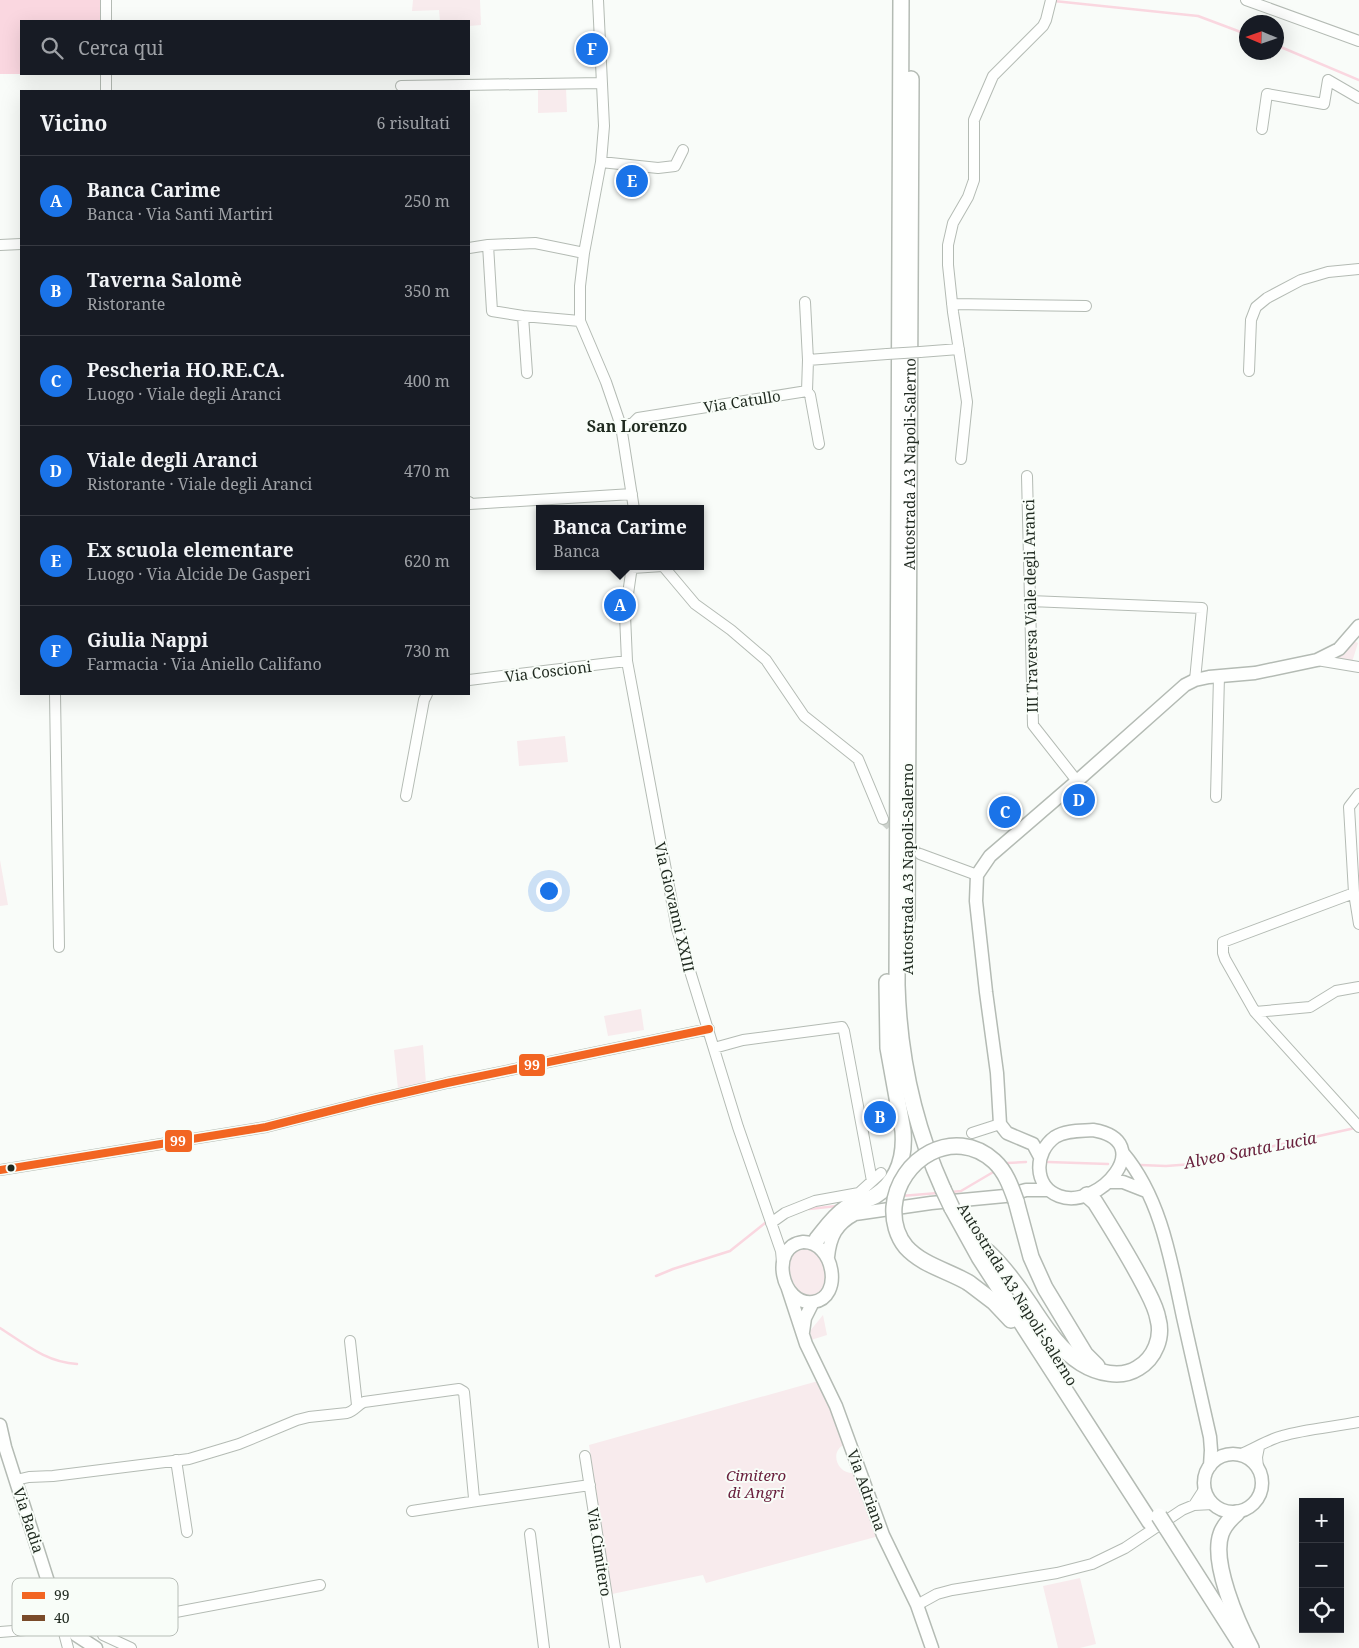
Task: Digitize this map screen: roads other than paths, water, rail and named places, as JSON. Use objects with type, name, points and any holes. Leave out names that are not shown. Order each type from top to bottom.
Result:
[{"type":"highway","name":"Autostrada A3 Napoli-Salerno","points":[[901,0],[896,985],[900,1034],[913,1105],[926,1147],[980,1257],[1079,1411],[1243,1648]]},
{"type":"highway","name":"Autostrada A3 Napoli-Salerno","points":[[911,0],[906,985],[910,1034],[918,1080],[948,1189]]},
{"type":"highway","points":[[808,1241],[848,1206],[875,1196],[884,1189],[900,1167],[903,1157],[903,1132],[888,1048],[886,964],[891,873],[897,811]]},
{"type":"highway","points":[[1079,1411],[1052,1383],[1004,1311],[982,1291],[924,1261],[906,1246],[895,1223],[895,1200],[903,1177],[921,1157],[945,1147],[958,1146],[985,1154],[1002,1170],[1008,1179],[1031,1256],[1045,1288],[1085,1354],[1098,1368],[1106,1373]]},
{"type":"highway","points":[[988,1252],[1010,1278],[1053,1338],[1081,1363],[1106,1373],[1123,1374],[1133,1372],[1152,1356],[1160,1330],[1159,1319],[1137,1272],[1095,1202],[1088,1195]]},
{"type":"highway","name":"Autostrada A3 Napoli-Salerno","points":[[957,1208],[988,1252],[1158,1525],[1231,1648]]},
{"type":"highway","points":[[1237,1512],[1224,1526],[1219,1541],[1218,1557],[1233,1608],[1251,1648]]},
{"type":"main road","points":[[1040,1157],[1033,1144],[1007,1133],[1000,1124],[997,1072],[976,901],[977,875],[990,856],[1185,685],[1195,680],[1256,673],[1317,660],[1338,649],[1359,626]]},
{"type":"main road","points":[[1023,1139],[1036,1136],[1055,1137],[1070,1132],[1093,1130],[1101,1132],[1114,1139],[1141,1179],[1158,1215],[1172,1262],[1210,1437],[1210,1466],[1204,1481],[1205,1488],[1208,1497],[1220,1509],[1228,1512],[1245,1510],[1258,1500],[1262,1484],[1258,1468],[1246,1457],[1217,1445],[1210,1437]]},
{"type":"main road","points":[[1048,1190],[1039,1172],[1040,1157],[1046,1146],[1055,1137]]},
{"type":"main road","points":[[834,1231],[828,1258],[832,1276],[832,1283],[829,1289],[822,1298],[813,1302],[797,1299],[788,1289],[782,1262],[785,1252],[790,1247],[834,1231],[846,1218],[865,1212],[1005,1196],[1026,1190],[1048,1190],[1066,1198],[1080,1198],[1108,1182],[1121,1167],[1123,1153]]},
{"type":"main road","points":[[1026,1190],[1039,1172]]},
{"type":"main road","points":[[1108,1182],[1123,1182],[1146,1191]]},
{"type":"main road","points":[[808,1241],[819,1247],[828,1258]]},
{"type":"main road","name":"Via Adriana","points":[[788,1289],[806,1344],[836,1406],[886,1541],[917,1605],[932,1648]]},
{"type":"main road","points":[[803,1332],[805,1318],[813,1302]]},
{"type":"main road","name":"Via Badia","points":[[0,1425],[47,1578]]},
{"type":"main road","points":[[1210,1466],[1224,1456],[1236,1454]]},
{"type":"main road","name":"Via Badia","points":[[84,1636],[95,1647]]},
{"type":"street","points":[[106,0],[106,20]]},
{"type":"street","points":[[598,0],[604,126],[601,162],[584,253],[580,286],[580,321],[606,382],[621,426],[633,505]]},
{"type":"street","points":[[962,459],[966,402],[952,304],[948,245],[953,222],[968,197],[974,180],[974,120],[993,76],[1043,26],[1051,0]]},
{"type":"street","points":[[1246,0],[1359,42]]},
{"type":"street","points":[[106,75],[106,90]]},
{"type":"street","points":[[1262,129],[1267,94],[1324,104],[1328,80],[1359,98]]},
{"type":"street","points":[[401,86],[602,83]]},
{"type":"street","points":[[601,162],[658,168],[675,166],[683,150]]},
{"type":"street","points":[[470,248],[535,243],[584,253]]},
{"type":"street","points":[[0,245],[20,244]]},
{"type":"street","points":[[488,245],[492,311],[580,321]]},
{"type":"street","points":[[1248,371],[1252,320],[1256,307],[1267,298],[1301,280],[1328,272],[1359,269]]},
{"type":"street","points":[[805,302],[808,360],[807,391],[810,395],[819,444]]},
{"type":"street","points":[[952,304],[1086,306]]},
{"type":"street","points":[[523,316],[527,373]]},
{"type":"street","points":[[808,360],[959,349]]},
{"type":"street","name":"Via Catullo","points":[[621,426],[633,423],[638,418],[807,391]]},
{"type":"street","name":"III Traversa Viale degli Aranci","points":[[1027,476],[1033,725],[1077,781]]},
{"type":"street","points":[[470,504],[632,494]]},
{"type":"street","name":"Via Giovanni XXIII","points":[[632,570],[625,615],[627,661],[677,929],[686,962],[781,1251],[782,1262]]},
{"type":"street","points":[[666,570],[695,604],[731,630],[766,660],[804,716],[858,759],[883,819]]},
{"type":"street","points":[[1030,601],[1202,608],[1195,680]]},
{"type":"street","points":[[1317,660],[1359,667]]},
{"type":"street","name":"Via Coscioni","points":[[470,680],[627,661]]},
{"type":"street","points":[[1216,797],[1219,676]]},
{"type":"street","points":[[55,695],[59,947]]},
{"type":"street","points":[[406,796],[426,695]]},
{"type":"street","points":[[1359,794],[1350,807],[1354,893],[1359,924]]},
{"type":"street","points":[[920,854],[977,875]]},
{"type":"street","points":[[1354,893],[1223,942],[1223,953],[1255,1012],[1359,1127]]},
{"type":"street","points":[[1255,1012],[1310,1007],[1336,991],[1359,987]]},
{"type":"street","points":[[714,1048],[751,1038],[842,1026],[872,1181]]},
{"type":"street","points":[[0,1170],[266,1127],[420,1090],[709,1029]]},
{"type":"street","points":[[972,1133],[1000,1124]]},
{"type":"street","points":[[808,1241],[790,1241],[773,1228],[785,1212],[815,1201],[858,1194],[880,1173]]},
{"type":"street","points":[[16,1480],[189,1459],[240,1444],[297,1420],[353,1411],[357,1404],[350,1341]]},
{"type":"street","points":[[357,1404],[459,1389],[464,1392],[474,1498],[477,1501]]},
{"type":"street","points":[[1236,1454],[1259,1447],[1268,1440],[1283,1435],[1359,1422]]},
{"type":"street","points":[[1258,1468],[1257,1457],[1259,1447]]},
{"type":"street","name":"Via Cimitero","points":[[585,1456],[615,1648]]},
{"type":"street","points":[[176,1460],[186,1532]]},
{"type":"street","points":[[412,1511],[590,1484]]},
{"type":"street","points":[[1194,1505],[1205,1488]]},
{"type":"street","points":[[917,1605],[937,1594],[952,1590],[1057,1573],[1092,1564],[1125,1548],[1171,1517],[1194,1505],[1213,1504]]},
{"type":"street","points":[[530,1534],[544,1648]]},
{"type":"street","points":[[178,1612],[320,1586]]},
{"type":"street","points":[[95,1647],[103,1636],[132,1648]]},
{"type":"waterway","points":[[1054,1],[1198,16],[1239,31]]},
{"type":"waterway","points":[[1284,48],[1359,80]]},
{"type":"waterway","name":"Alveo Santa Lucia","points":[[1140,1165],[1193,1164],[1355,1128]]},
{"type":"waterway","name":"Alveo Santa Lucia","points":[[1004,1165],[1007,1163],[1026,1162]]},
{"type":"waterway","name":"Alveo Santa Lucia","points":[[1048,1162],[1108,1164]]},
{"type":"waterway","name":"Alveo Santa Lucia","points":[[951,1192],[961,1191],[995,1171]]},
{"type":"waterway","name":"Alveo Santa Lucia","points":[[901,1196],[938,1193]]},
{"type":"waterway","name":"Alveo Santa Lucia","points":[[809,1209],[837,1206]]},
{"type":"waterway","name":"Alveo Santa Lucia","points":[[656,1276],[730,1251],[765,1223]]},
{"type":"waterway","name":"Alveo Santa Lucia","points":[[0,1328],[46,1356],[66,1363],[77,1364]]},
{"type":"tunnel","points":[[883,819],[920,854]]},
{"type":"place","name":"Giulia Nappi","points":[[592,49]]},
{"type":"place","name":"Ex scuola elementare","points":[[632,181]]},
{"type":"place","name":"Banca Carime","points":[[620,605]]},
{"type":"place","name":"Viale degli Aranci","points":[[1079,800]]},
{"type":"place","name":"Pescheria HO.RE.CA.","points":[[1005,812]]},
{"type":"place","name":"Taverna Salomè","points":[[880,1117]]},
{"type":"district","name":"San Lorenzo","points":[[637,426]]},
{"type":"park label","name":"Cimitero di Angri","points":[[756,1484]]}]
